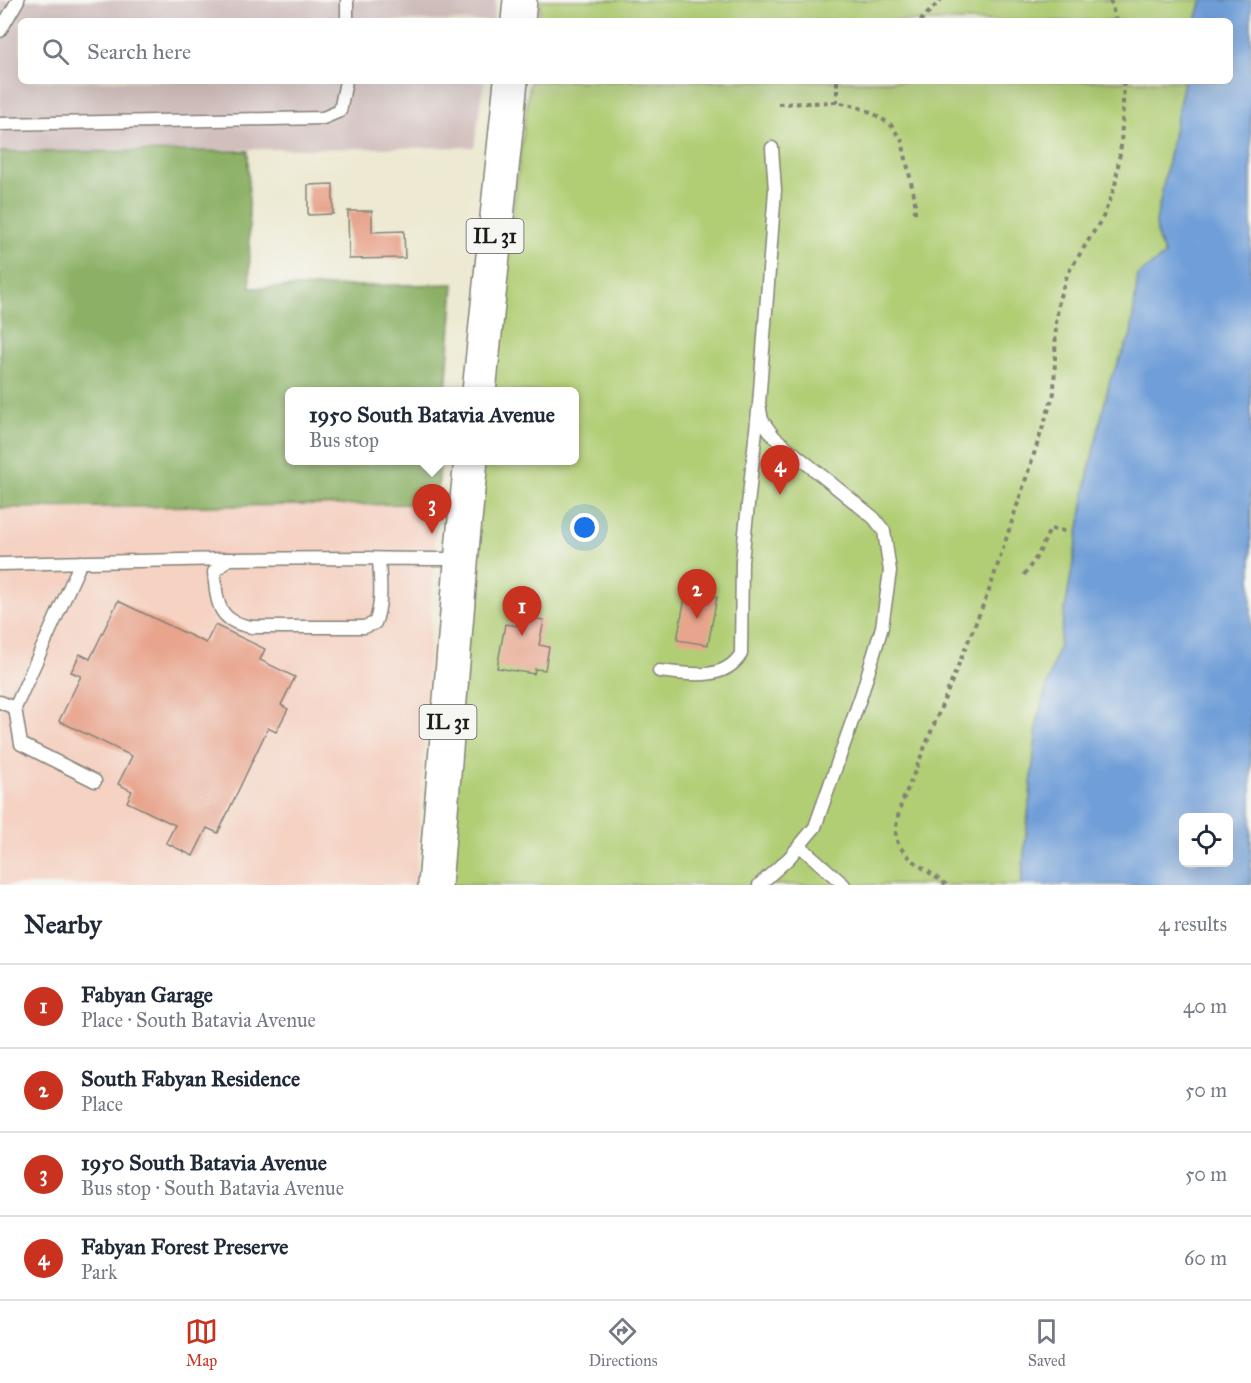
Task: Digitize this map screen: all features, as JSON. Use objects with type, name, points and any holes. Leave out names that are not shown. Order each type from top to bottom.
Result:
[{"type":"main road","points":[[518,18],[520,0]]},
{"type":"main road","name":"IL 31","points":[[480,387],[512,84]]},
{"type":"main road","name":"IL 31","points":[[435,885],[471,465]]},
{"type":"lane","points":[[0,31],[18,0]]},
{"type":"lane","points":[[347,0],[347,18]]},
{"type":"lane","points":[[0,124],[322,118],[340,111],[345,84]]},
{"type":"lane","points":[[659,671],[695,675],[712,673],[726,669],[736,662],[741,654],[742,561],[759,404],[775,190],[772,148]]},
{"type":"lane","points":[[759,404],[762,420],[774,437],[874,518],[884,531],[890,571],[882,627],[862,693],[815,827],[800,846],[759,885]]},
{"type":"lane","points":[[0,564],[228,559],[462,559]]},
{"type":"lane","points":[[228,559],[214,572],[217,597],[220,609],[228,618],[240,625],[252,627],[364,627],[375,623],[379,613],[379,559]]},
{"type":"lane","points":[[81,562],[15,708],[21,744],[95,781]]},
{"type":"lane","points":[[0,702],[15,708]]},
{"type":"lane","points":[[800,846],[844,885]]},
{"type":"path","points":[[923,18],[941,0]]},
{"type":"path","points":[[1110,0],[1115,18]]},
{"type":"path","points":[[837,84],[837,102]]},
{"type":"path","points":[[946,885],[908,856],[898,843],[896,824],[901,805],[990,588],[1054,393],[1059,299],[1068,273],[1102,217],[1115,186],[1121,146],[1124,84]]},
{"type":"path","points":[[778,104],[837,102],[873,113],[891,125],[902,141],[915,200],[915,216]]},
{"type":"path","points":[[1024,575],[1038,555],[1050,529],[1065,531]]},
{"type":"shaded area","points":[[0,0],[496,0],[493,18],[18,18],[18,84],[484,84],[474,147],[0,152]]},
{"type":"shaded area","points":[[437,504],[416,885],[0,885],[0,508]]},
{"type":"green space","points":[[541,0],[1202,0],[1197,18],[538,18]]},
{"type":"green space","points":[[530,84],[1183,84],[1156,222],[1158,239],[1165,255],[1138,276],[1131,335],[1110,380],[1089,470],[1059,645],[1038,717],[1021,885],[447,885],[480,465],[579,465],[579,387],[490,387]]},
{"type":"green space","points":[[248,151],[250,288],[454,284],[446,387],[285,387],[285,465],[440,465],[437,504],[0,508],[0,152]]},
{"type":"water","points":[[1202,0],[1251,0],[1251,885],[1021,885],[1038,717],[1059,645],[1089,470],[1110,380],[1131,335],[1138,275],[1165,255],[1158,239],[1156,222],[1183,84],[1233,84],[1233,18],[1197,18]]},
{"type":"building","points":[[333,184],[333,214],[308,215],[308,185]]},
{"type":"building","points":[[348,211],[372,211],[372,232],[404,231],[405,258],[349,259]]},
{"type":"building","points":[[686,592],[717,597],[708,645],[677,640]]},
{"type":"building","points":[[118,601],[206,643],[215,625],[265,649],[260,660],[295,677],[281,705],[288,709],[276,732],[268,728],[218,833],[207,828],[193,856],[166,843],[175,825],[127,802],[132,791],[118,784],[132,756],[59,721],[81,676],[71,672],[80,654],[90,659]]},
{"type":"building","points":[[520,616],[544,620],[539,645],[549,647],[545,670],[535,669],[534,674],[497,668],[505,624],[518,626]]},
{"type":"place","name":"Fabyan Forest Preserve","points":[[780,495]]},
{"type":"place","name":"1950 South Batavia Avenue","points":[[432,534]]},
{"type":"place","name":"South Fabyan Residence","points":[[697,619]]},
{"type":"place","name":"Fabyan Garage","points":[[522,636]]}]
